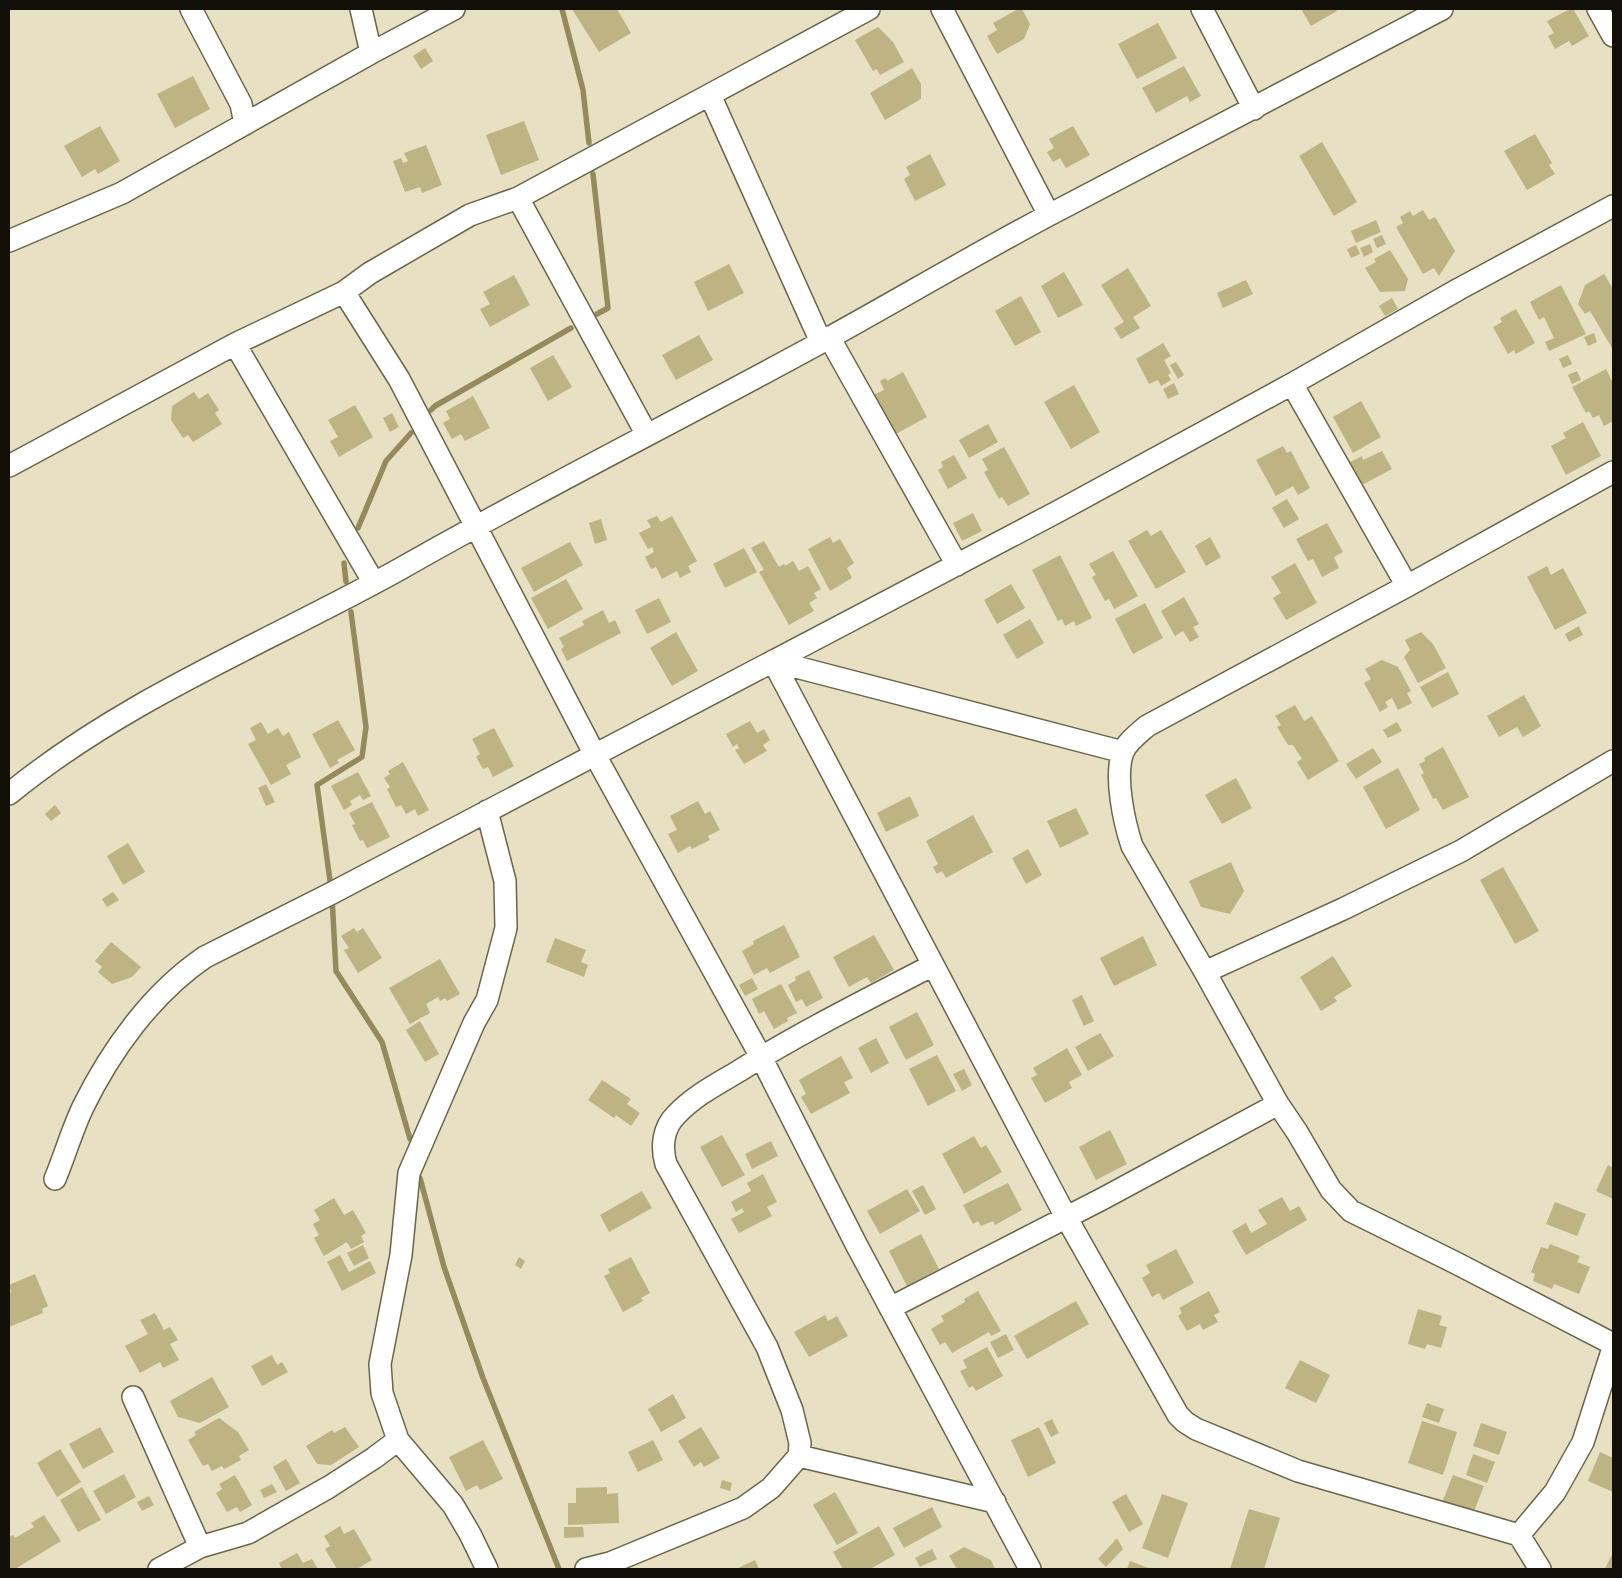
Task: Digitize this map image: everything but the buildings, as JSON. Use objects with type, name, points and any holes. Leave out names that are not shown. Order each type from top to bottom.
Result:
[{"type":"street","points":[[191,9],[242,104],[245,124]]},
{"type":"street","points":[[360,9],[371,53]]},
{"type":"street","points":[[9,241],[122,193],[371,53],[454,9]]},
{"type":"street","points":[[9,466],[235,344],[344,292],[370,273],[470,214],[518,198],[869,9]]},
{"type":"street","points":[[942,9],[1048,215]]},
{"type":"street","points":[[1202,9],[1254,108]]},
{"type":"street","points":[[9,794],[60,754],[118,718],[206,669],[278,634],[374,583],[474,526],[825,340],[1048,215],[1442,9]]},
{"type":"street","points":[[1598,9],[1613,36]]},
{"type":"street","points":[[710,95],[825,340],[957,565]]},
{"type":"street","points":[[518,198],[647,435]]},
{"type":"street","points":[[55,1178],[83,1108],[114,1055],[142,1015],[188,968],[204,957],[957,565],[1292,384],[1459,289],[1613,206]]},
{"type":"street","points":[[344,292],[399,380],[595,755],[761,1057],[890,1308],[1030,1569]]},
{"type":"street","points":[[235,344],[374,583]]},
{"type":"street","points":[[1292,384],[1407,586]]},
{"type":"street","points":[[1519,1535],[1555,1492],[1583,1442],[1613,1346],[1454,1262],[1351,1211],[1331,1190],[1278,1104],[1132,846],[1122,804],[1120,771],[1123,752],[1147,726],[1407,586],[1613,472]]},
{"type":"street","points":[[773,661],[1123,752]]},
{"type":"street","points":[[773,661],[1066,1217],[1178,1415],[1185,1422],[1196,1428],[1298,1471],[1519,1535],[1540,1569]]},
{"type":"street","points":[[1205,972],[1343,909],[1461,850],[1613,761]]},
{"type":"street","points":[[487,811],[506,881],[506,928],[486,1000],[474,1023],[409,1173],[401,1255],[380,1364],[382,1394],[398,1440],[453,1505],[487,1569]]},
{"type":"street","points":[[586,1569],[610,1563],[743,1508],[771,1488],[799,1456],[800,1443],[792,1410],[767,1347],[666,1164],[663,1154],[663,1138],[675,1116],[702,1094],[761,1057],[933,965]]},
{"type":"street","points":[[890,1308],[1121,1189],[1278,1104]]},
{"type":"street","points":[[133,1397],[200,1547]]},
{"type":"street","points":[[159,1569],[200,1547],[248,1533],[336,1482],[398,1440]]},
{"type":"street","points":[[799,1456],[995,1502]]},
{"type":"waterway","points":[[562,9],[583,90],[589,143]]},
{"type":"waterway","points":[[593,174],[608,308],[597,314]]},
{"type":"waterway","points":[[431,410],[571,328]]},
{"type":"waterway","points":[[358,528],[386,461],[411,433]]},
{"type":"waterway","points":[[344,563],[346,582]]},
{"type":"waterway","points":[[331,888],[317,785],[362,757],[366,727],[351,612]]},
{"type":"waterway","points":[[332,897],[336,971],[382,1042],[410,1139]]},
{"type":"waterway","points":[[420,1178],[444,1267],[483,1378],[559,1569]]}]
